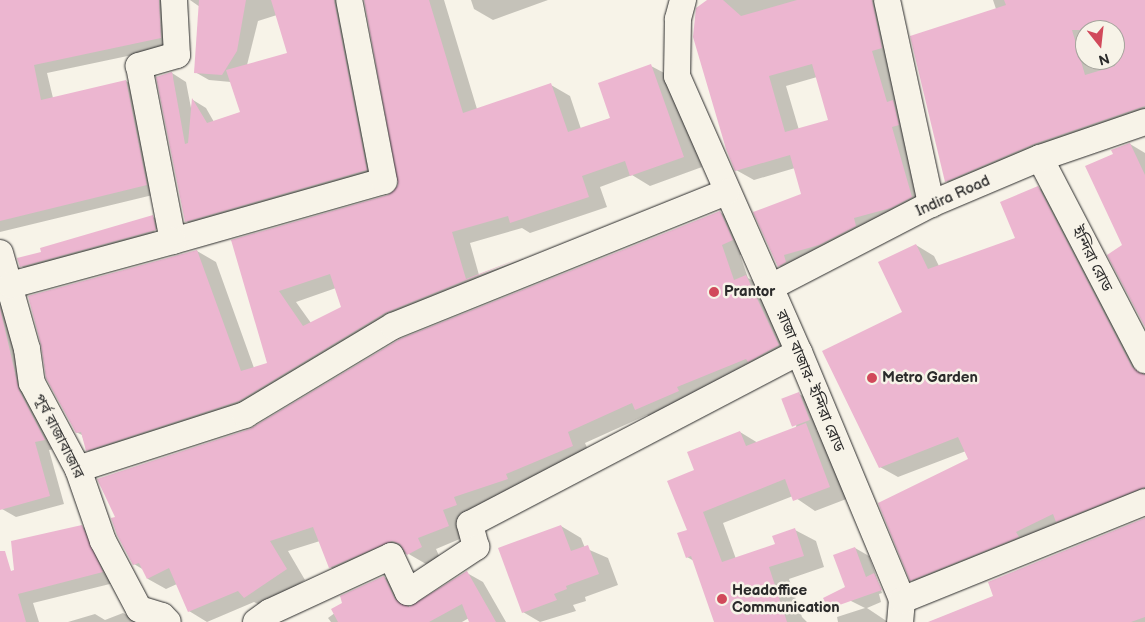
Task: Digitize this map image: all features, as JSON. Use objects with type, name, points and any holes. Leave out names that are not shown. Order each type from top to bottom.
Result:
[{"type":"street","points":[[173,241],[139,66],[177,55],[174,0]]},
{"type":"street","points":[[11,285],[384,181],[349,0]]},
{"type":"street","name":"রাজা বাজার- ইন্দিরা রোড","points":[[683,0],[678,19],[677,76],[726,192],[799,352],[901,611]]},
{"type":"street","points":[[887,0],[931,204]]},
{"type":"street","name":"Indira Road","points":[[769,288],[931,204],[1040,158],[1145,122]]},
{"type":"street","name":"ইন্দিরা রোড","points":[[1040,158],[1145,360]]},
{"type":"street","points":[[78,468],[245,415],[393,326],[726,192]]},
{"type":"street","name":"পূর্ব রাজাবাজার","points":[[0,253],[11,285],[32,383],[78,468],[103,542],[139,609],[162,616],[168,622]]},
{"type":"street","points":[[256,622],[270,612],[391,556],[408,592],[476,547],[470,524],[799,352]]},
{"type":"street","points":[[901,611],[1145,502]]},
{"type":"building","points":[[0,0],[159,0],[161,38],[34,65],[41,100],[126,80],[147,185],[0,221]]},
{"type":"building","points":[[199,0],[246,0],[237,51],[222,75],[194,73]]},
{"type":"building","points":[[271,0],[334,0],[367,170],[185,222],[156,77],[172,72],[185,144],[188,143],[192,98],[207,123],[240,112],[226,70],[287,53]]},
{"type":"building","points":[[364,0],[429,0],[463,113],[551,83],[568,132],[610,118],[598,83],[651,64],[684,157],[630,176],[625,161],[582,176],[589,197],[510,223],[508,216],[452,232],[466,279],[523,257],[385,313],[239,401],[86,451],[81,432],[76,433],[46,378],[41,345],[28,296],[197,250],[241,371],[267,363],[231,240],[388,195],[398,185]],"holes":[[[330,274],[341,307],[303,326],[279,291]]]},
{"type":"building","points":[[707,0],[723,0],[741,16],[797,0],[872,0],[882,48],[872,51],[887,102],[893,100],[899,125],[892,127],[912,197],[891,208],[854,218],[856,226],[819,245],[784,255],[786,262],[778,267],[753,212],[801,194],[790,155],[735,171],[726,149],[693,37],[696,8]],"holes":[[[812,64],[828,120],[785,132],[769,76]]]},
{"type":"building","points":[[1004,0],[1145,0],[1145,106],[1034,144],[945,182],[910,36],[1006,5]]},
{"type":"building","points":[[1130,143],[1145,175],[1145,327],[1107,255],[1122,245],[1085,166],[1113,154],[1111,150]]},
{"type":"building","points":[[1038,186],[1132,367],[1145,375],[1145,487],[1056,522],[1053,514],[1016,532],[1019,537],[910,581],[878,503],[968,459],[958,437],[879,468],[822,351],[902,312],[878,262],[916,244],[928,269],[1015,238],[1000,202]]},
{"type":"building","points":[[720,211],[733,240],[722,245],[734,280],[746,275],[779,345],[748,362],[746,359],[677,387],[679,391],[635,410],[632,403],[568,432],[573,446],[506,474],[508,479],[454,497],[457,505],[443,510],[449,526],[418,538],[422,547],[407,555],[400,544],[392,541],[329,568],[313,527],[270,541],[287,569],[244,598],[238,591],[188,612],[169,568],[147,579],[139,563],[133,565],[117,535],[111,518],[115,517],[97,479],[250,429],[400,339]]},
{"type":"building","points":[[153,215],[156,230],[20,267],[17,258],[41,252],[40,248]]},
{"type":"building","points":[[0,308],[19,390],[45,440],[35,442],[50,496],[0,510]]},
{"type":"building","points":[[799,392],[810,420],[792,427],[781,399]]},
{"type":"building","points":[[806,423],[830,487],[793,501],[785,479],[703,512],[722,562],[775,544],[772,536],[795,528],[804,556],[769,567],[787,622],[714,622],[691,556],[686,558],[677,533],[687,530],[667,481],[694,470],[687,452],[740,431],[746,446]]},
{"type":"building","points":[[1145,518],[1145,617],[1131,622],[928,622],[993,596],[988,582]]},
{"type":"building","points":[[82,525],[103,572],[18,594],[26,622],[0,622],[0,551],[5,551],[11,571],[14,570],[11,541]]},
{"type":"building","points":[[561,525],[571,551],[588,545],[599,574],[566,586],[567,589],[554,594],[557,600],[522,613],[498,548]]},
{"type":"building","points":[[855,547],[866,577],[874,573],[882,590],[828,609],[823,598],[845,587],[833,555]]},
{"type":"building","points":[[467,571],[496,622],[469,622],[462,604],[429,622],[338,622],[331,609],[342,603],[340,596],[384,576],[395,599],[409,607]]},
{"type":"place","name":"Prantor","points":[[714,292]]},
{"type":"place","name":"Metro Garden","points":[[872,378]]},
{"type":"place","name":"Headoffice Communication","points":[[722,599]]}]
